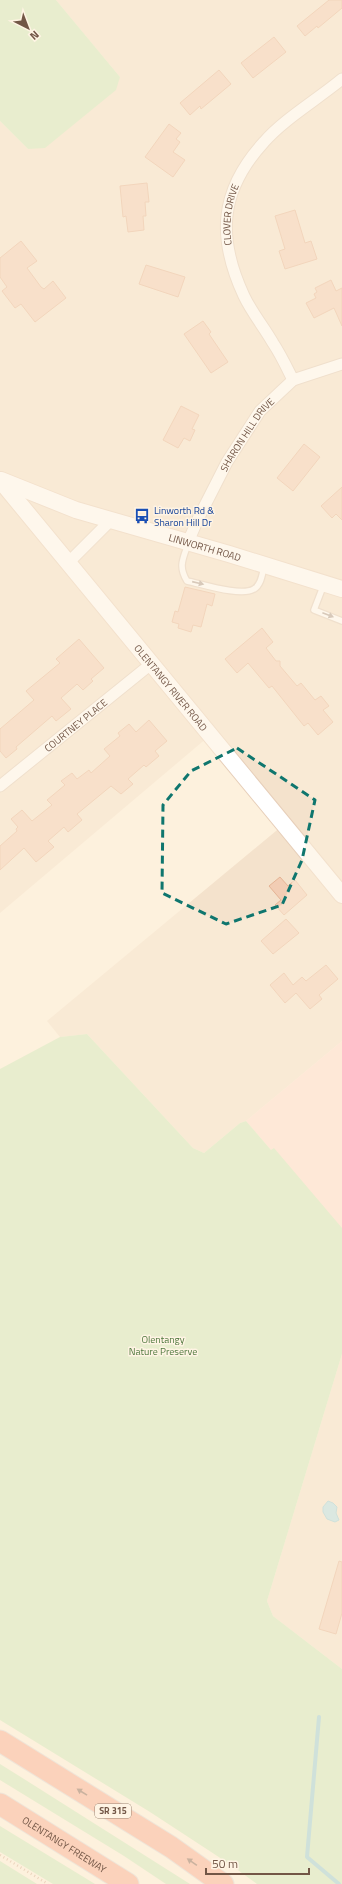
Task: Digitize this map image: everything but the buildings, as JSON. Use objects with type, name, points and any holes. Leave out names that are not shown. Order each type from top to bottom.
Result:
[{"type":"highway","name":"SR 315","points":[[0,1741],[171,1847],[223,1884]]},
{"type":"highway","name":"OLENTANGY FREEWAY","points":[[0,1804],[128,1884]]},
{"type":"main road","name":"LINWORTH ROAD","points":[[0,480],[76,510],[188,542],[342,589]]},
{"type":"main road","name":"OLENTANGY RIVER ROAD","points":[[0,480],[69,562],[150,664],[342,895]]},
{"type":"street","name":"CLOVER DRIVE","points":[[294,380],[274,343],[242,292],[232,267],[225,224],[233,189],[243,170],[264,142],[342,79]]},
{"type":"street","name":"SHARON HILL DRIVE","points":[[188,542],[227,462],[260,411],[294,380],[342,364]]},
{"type":"street","points":[[69,562],[111,520]]},
{"type":"street","name":"COURTNEY PLACE","points":[[0,786],[150,664]]},
{"type":"lane","points":[[188,542],[181,564],[182,572],[187,581],[243,592],[253,590],[259,584],[265,565]]},
{"type":"lane","points":[[324,584],[314,610],[342,621]]},
{"type":"path","points":[[0,1855],[48,1884]]},
{"type":"highlighted area","points":[[237,748],[315,800],[302,860],[282,905],[226,924],[162,893],[163,805],[191,771]]},
{"type":"shaded area","points":[[56,0],[342,0],[342,1041],[246,1121],[240,1123],[204,1153],[193,1148],[87,1034],[60,1037],[47,1021],[282,826],[208,737],[0,913],[0,121],[28,149],[120,77]]},
{"type":"shaded area","points":[[342,1041],[342,1233],[246,1121]]},
{"type":"shaded area","points":[[342,1354],[342,1669],[273,1616],[267,1601]]},
{"type":"green space","points":[[0,0],[56,0],[120,77],[116,90],[45,148],[28,149],[0,121]]},
{"type":"green space","name":"Olentangy Nature Preserve","points":[[87,1034],[193,1148],[204,1153],[240,1123],[246,1121],[271,1150],[274,1148],[342,1228],[342,1354],[267,1601],[273,1616],[342,1669],[342,1884],[257,1884],[231,1865],[150,1812],[0,1720],[0,1069],[60,1037]]},
{"type":"green space","points":[[0,1764],[190,1884],[166,1884],[124,1856],[0,1780]]},
{"type":"green space","points":[[0,1826],[95,1884],[53,1884],[0,1852]]},
{"type":"green space","points":[[0,1861],[37,1884],[0,1884]]},
{"type":"water","points":[[328,1501],[337,1507],[336,1513],[339,1520],[335,1522],[327,1519],[323,1512],[323,1507]]},
{"type":"waterway","points":[[319,1717],[307,1857],[339,1884]]},
{"type":"place","name":"Linworth Rd & Sharon Hill Dr","points":[[142,516]]}]
